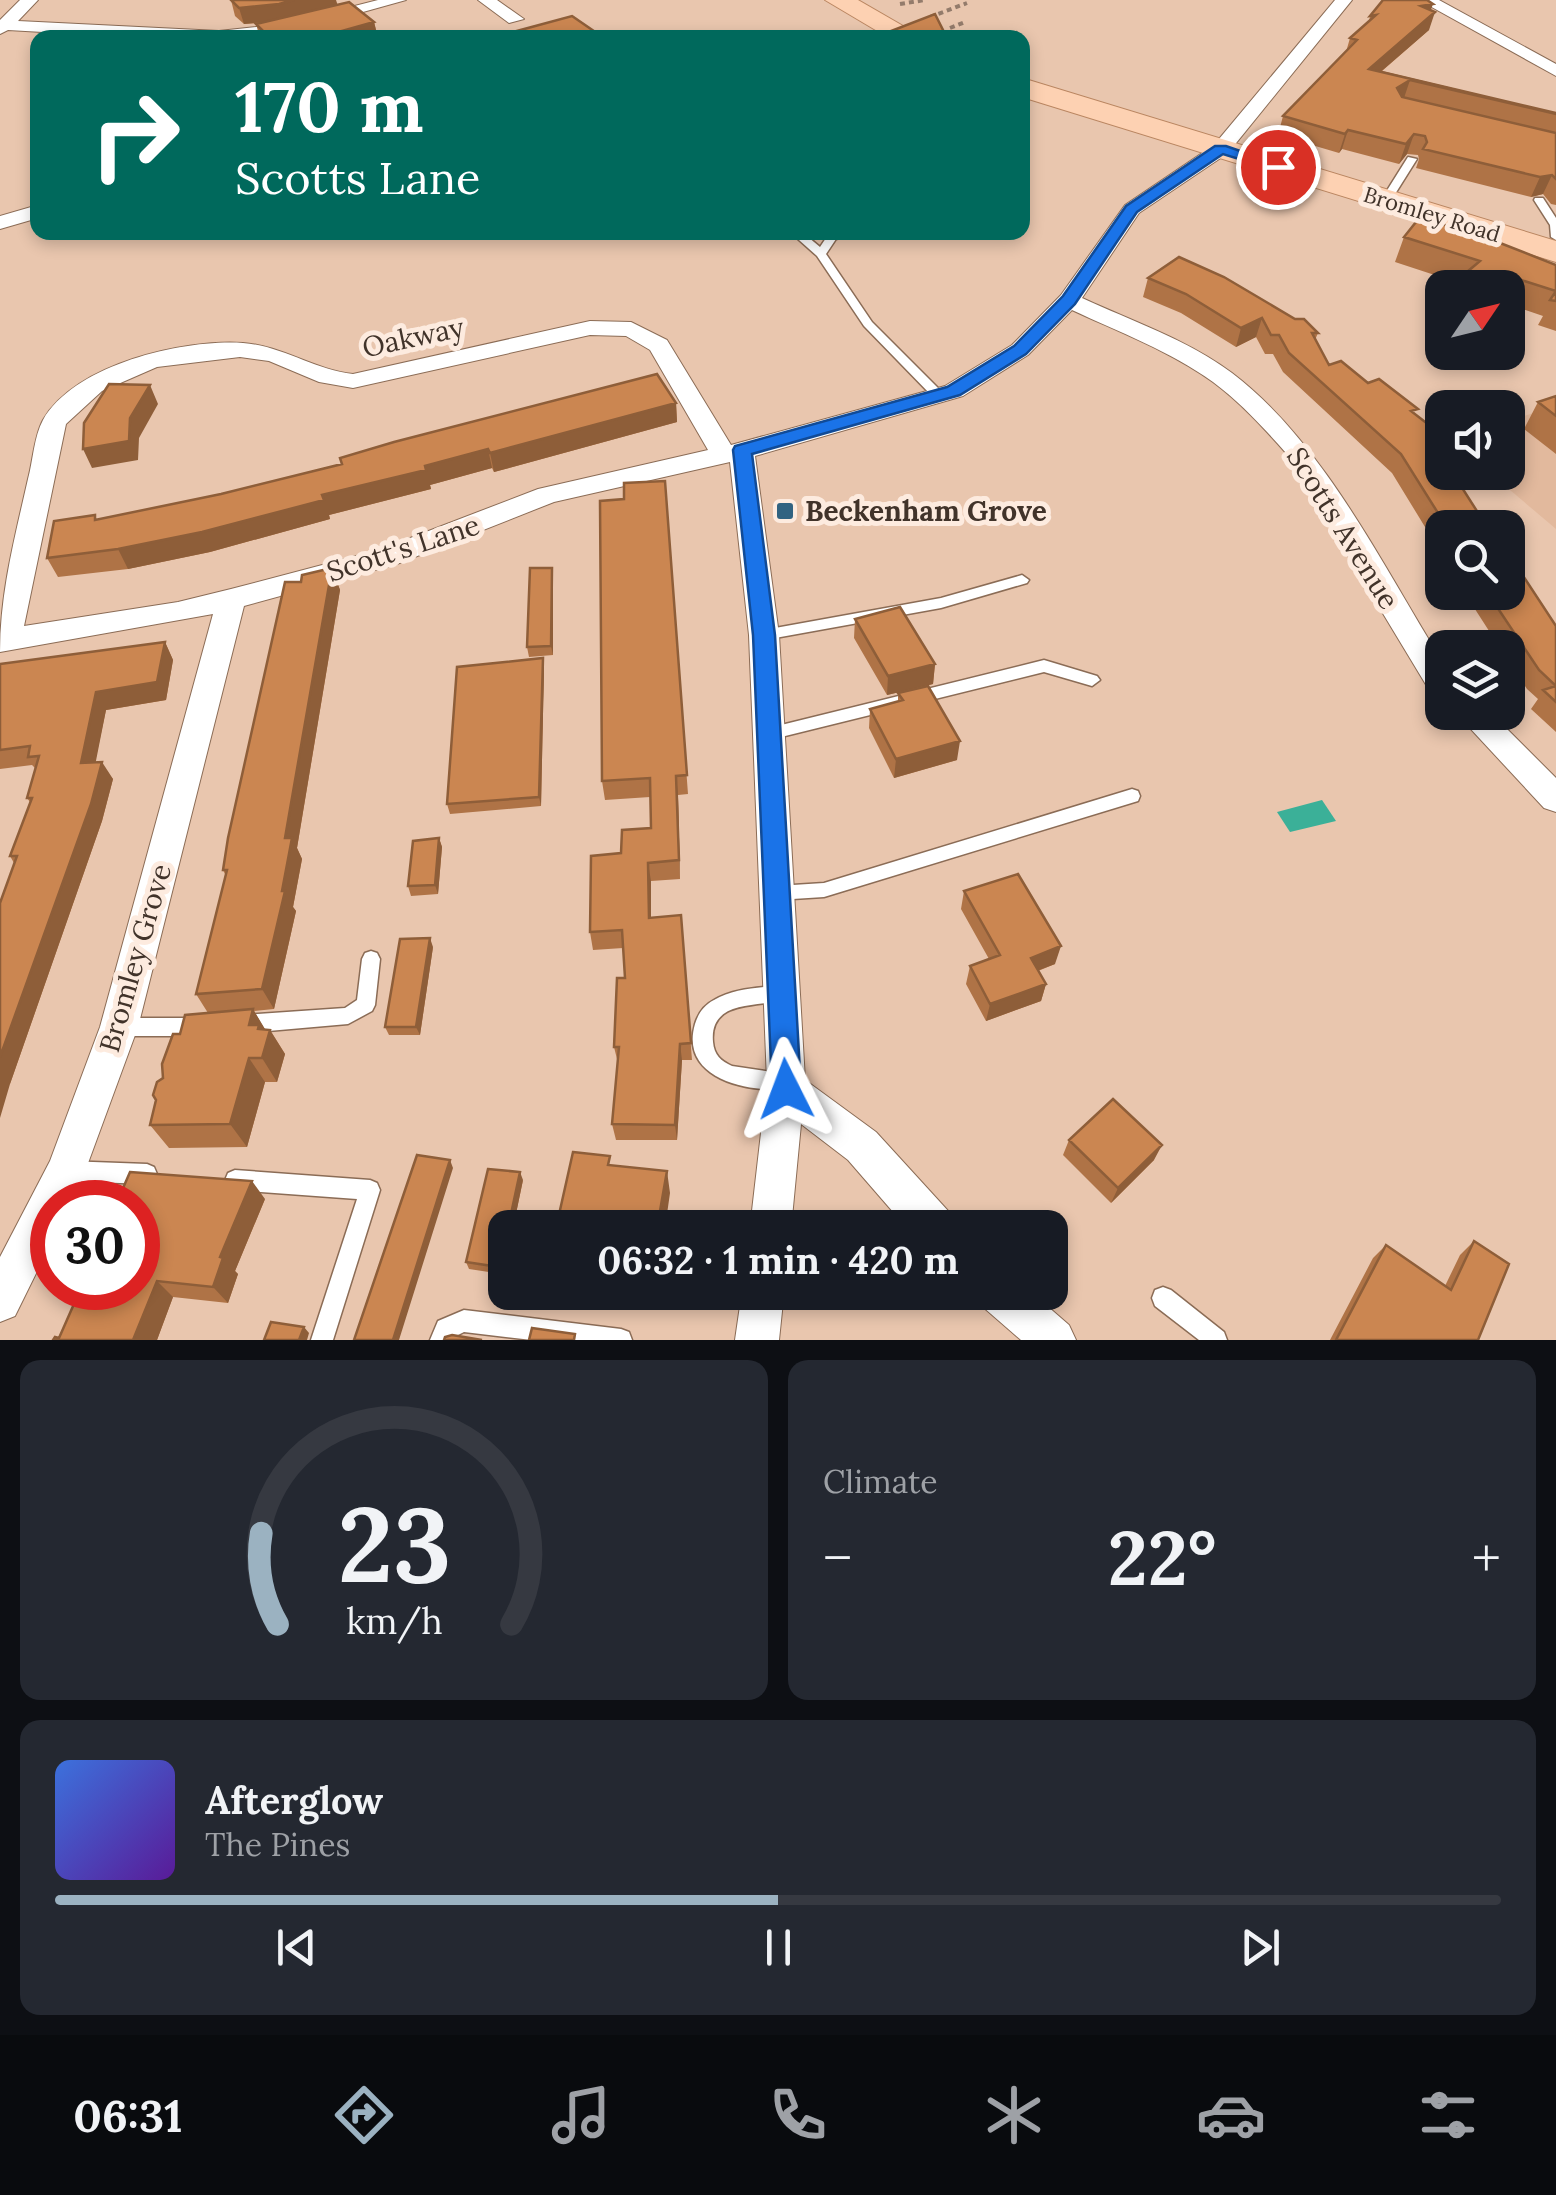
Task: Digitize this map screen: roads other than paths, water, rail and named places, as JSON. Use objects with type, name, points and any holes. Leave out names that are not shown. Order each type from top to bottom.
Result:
[{"type":"main road","points":[[838,0],[888,30]]},
{"type":"main road","name":"Bromley Road","points":[[1030,90],[1556,252]]},
{"type":"street","points":[[2,27],[30,0]]},
{"type":"street","points":[[284,30],[398,0]]},
{"type":"street","points":[[486,0],[515,20]]},
{"type":"street","name":"Scott's Lane","points":[[3,640],[231,600],[387,557],[547,496],[733,453],[954,391],[1020,350],[1069,300],[1132,209],[1221,149],[1344,0]]},
{"type":"street","points":[[1427,0],[1556,71]]},
{"type":"street","points":[[2,27],[74,30]]},
{"type":"street","points":[[0,223],[30,214]]},
{"type":"street","name":"Scotts Avenue","points":[[1069,300],[1188,355],[1222,377],[1264,413],[1296,448],[1425,657]]},
{"type":"street","name":"Oakway","points":[[3,640],[54,422],[64,406],[109,378],[186,354],[266,353],[316,376],[353,380],[590,328],[631,329],[659,346],[733,453]]},
{"type":"street","points":[[733,453],[764,635],[786,1085],[772,1210]]},
{"type":"street","name":"Bromley Grove","points":[[0,1301],[66,1170],[119,1026],[231,600]]},
{"type":"street","points":[[1488,730],[1556,799]]},
{"type":"street","points":[[786,1085],[862,1146],[919,1210]]},
{"type":"street","points":[[757,1340],[761,1310]]},
{"type":"street","points":[[1019,1310],[1054,1340]]},
{"type":"lane","points":[[1386,200],[1412,159]]},
{"type":"lane","points":[[1539,200],[1556,236]]},
{"type":"lane","points":[[805,240],[822,254],[868,324],[938,395]]},
{"type":"lane","points":[[822,254],[830,240]]},
{"type":"lane","points":[[764,635],[941,603],[1022,580]]},
{"type":"lane","points":[[769,734],[1044,666],[1092,680]]},
{"type":"lane","points":[[776,893],[824,890],[1132,796]]},
{"type":"lane","points":[[119,1026],[187,1028],[348,1016],[366,1005],[371,959]]},
{"type":"lane","points":[[782,993],[740,998],[715,1008],[706,1016],[702,1046],[716,1069],[732,1076],[786,1085]]},
{"type":"lane","points":[[66,1170],[172,1176]]},
{"type":"lane","points":[[210,1178],[370,1190],[322,1340]]},
{"type":"lane","points":[[1162,1298],[1216,1340]]},
{"type":"lane","points":[[440,1340],[446,1330],[464,1320],[621,1340]]},
{"type":"water","points":[[1322,800],[1336,821],[1290,832],[1277,812]]},
{"type":"place","name":"Beckenham Grove","points":[[785,511]]}]
